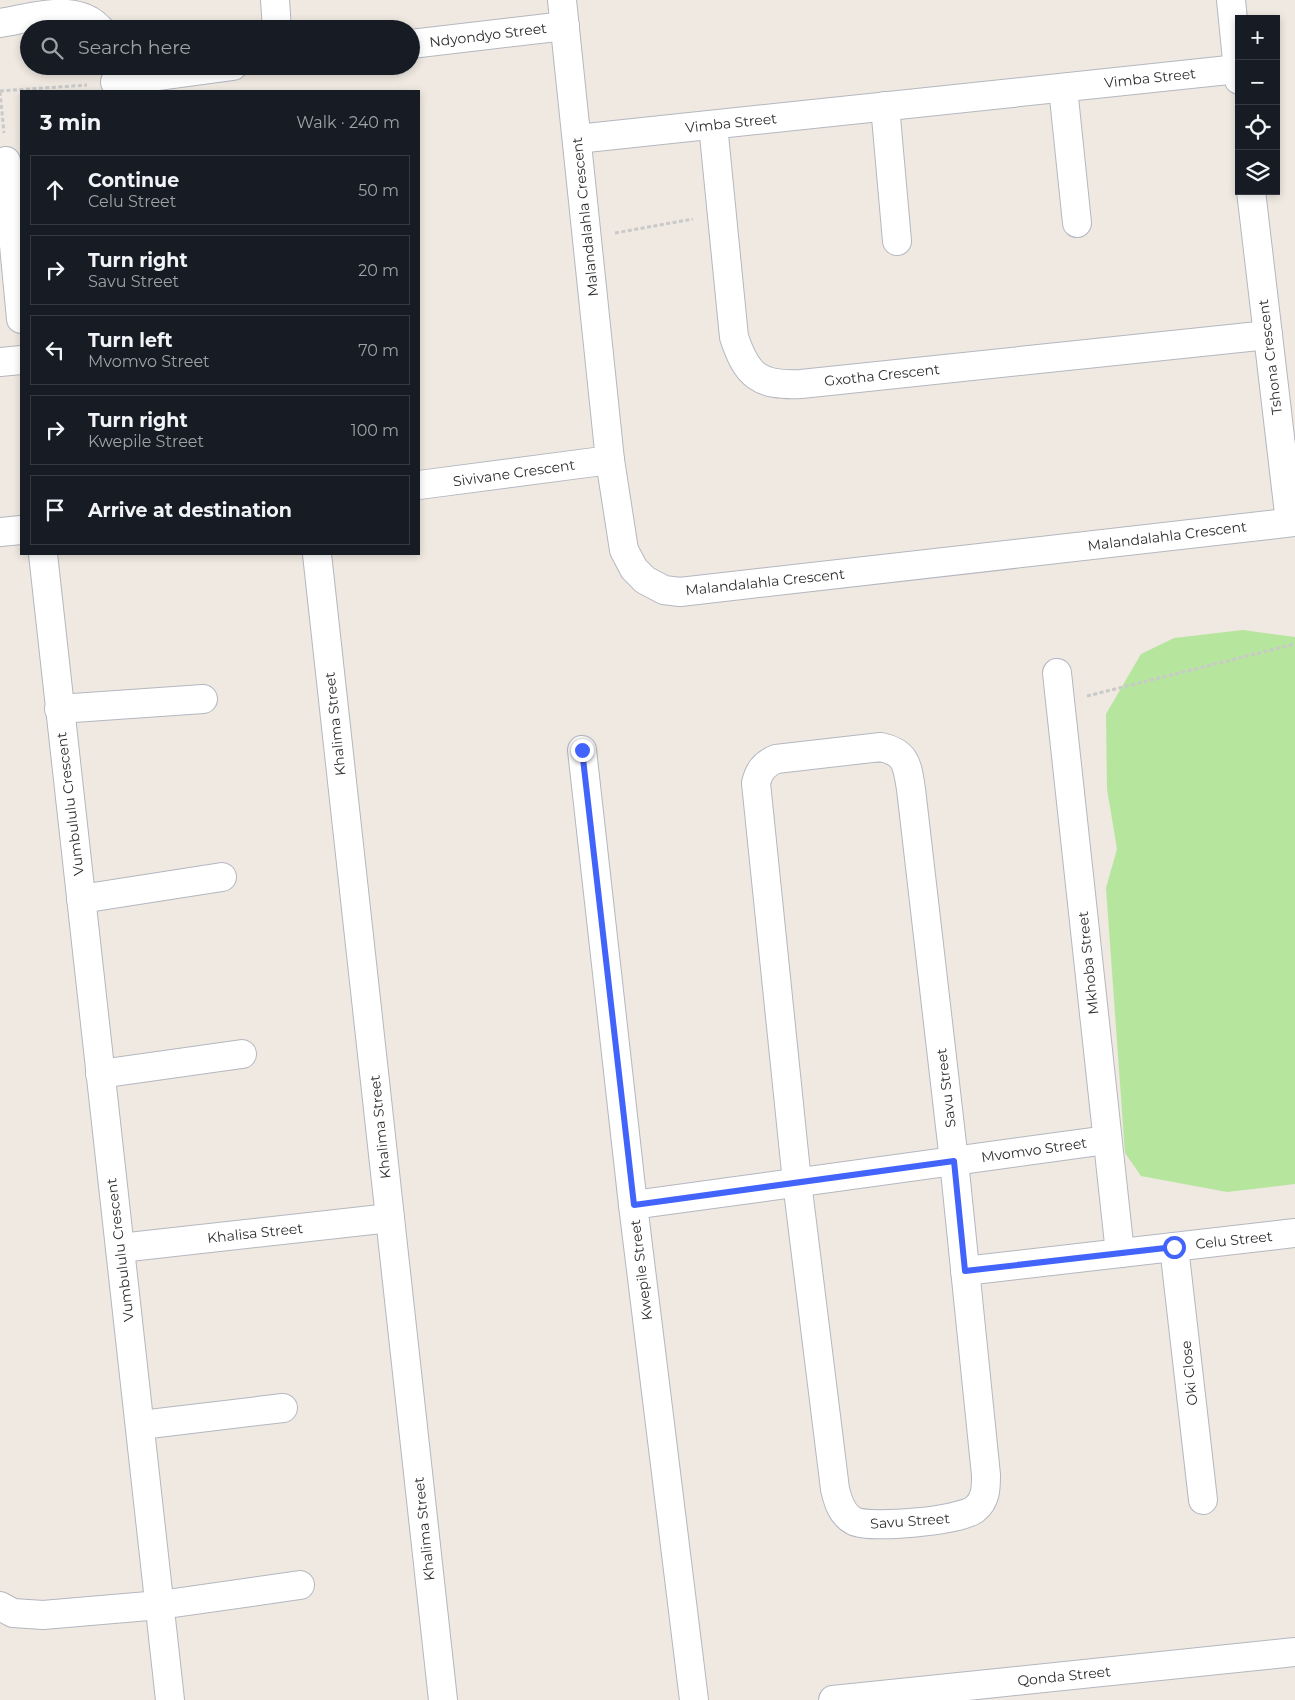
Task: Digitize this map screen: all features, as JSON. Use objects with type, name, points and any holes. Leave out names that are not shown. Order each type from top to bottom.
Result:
[{"type":"street","points":[[275,0],[276,20]]},
{"type":"street","points":[[1230,0],[1236,60]]},
{"type":"street","name":"Ndyondyo Street","points":[[420,42],[563,13]]},
{"type":"street","name":"Malandalahla Crescent","points":[[563,13],[610,460],[626,556],[634,569],[645,580],[664,590],[680,592],[1292,522]]},
{"type":"street","points":[[0,22],[73,14],[89,20]]},
{"type":"street","points":[[114,80],[156,75]]},
{"type":"street","name":"Vimba Street","points":[[577,139],[1063,88],[1235,75]]},
{"type":"street","points":[[1063,88],[1077,222]]},
{"type":"street","points":[[886,106],[897,241]]},
{"type":"street","name":"Gxotha Crescent","points":[[713,125],[734,337],[742,360],[749,371],[770,383],[801,384],[1268,335]]},
{"type":"street","points":[[9,160],[20,306]]},
{"type":"street","name":"Tshona Crescent","points":[[1252,195],[1292,522]]},
{"type":"street","points":[[0,362],[20,360]]},
{"type":"street","name":"Sivivane Crescent","points":[[420,485],[610,460]]},
{"type":"street","points":[[0,532],[20,530]]},
{"type":"street","name":"Vumbululu Crescent","points":[[43,555],[170,1700]]},
{"type":"street","name":"Khalima Street","points":[[317,555],[443,1700]]},
{"type":"street","name":"Mkhoba Street","points":[[1057,673],[1120,1253]]},
{"type":"street","points":[[59,709],[204,700]]},
{"type":"street","name":"Savu Street","points":[[881,747],[893,750],[901,755],[906,764],[911,789],[954,1161],[986,1475],[986,1492],[983,1500],[967,1515],[953,1518],[865,1525],[854,1521],[839,1504],[835,1489],[797,1182],[756,799],[756,783],[762,769],[766,764],[776,759],[881,747]]},
{"type":"street","name":"Kwepile Street","points":[[582,750],[634,1205],[694,1700]]},
{"type":"street","points":[[81,900],[222,877]]},
{"type":"street","points":[[100,1074],[242,1054]]},
{"type":"street","name":"Mvomvo Street","points":[[634,1205],[1107,1140]]},
{"type":"street","name":"Khalisa Street","points":[[120,1248],[390,1218]]},
{"type":"street","name":"Celu Street","points":[[965,1271],[1295,1233]]},
{"type":"street","name":"Oki Close","points":[[1174,1247],[1203,1500]]},
{"type":"street","points":[[141,1425],[283,1408]]},
{"type":"street","points":[[0,1606],[13,1613],[25,1616],[160,1606],[300,1585]]},
{"type":"street","name":"Qonda Street","points":[[833,1700],[1295,1652]]},
{"type":"path","points":[[9,160],[0,92],[114,80]]},
{"type":"path","points":[[588,239],[722,214]]},
{"type":"path","points":[[1060,702],[1295,644]]},
{"type":"green space","points":[[1243,630],[1295,637],[1295,1184],[1227,1192],[1141,1176],[1125,1153],[1106,888],[1117,849],[1107,789],[1106,714],[1141,654],[1174,638]]},
{"type":"route","points":[[582,750],[634,1205],[954,1161],[965,1271],[1174,1247]]}]
